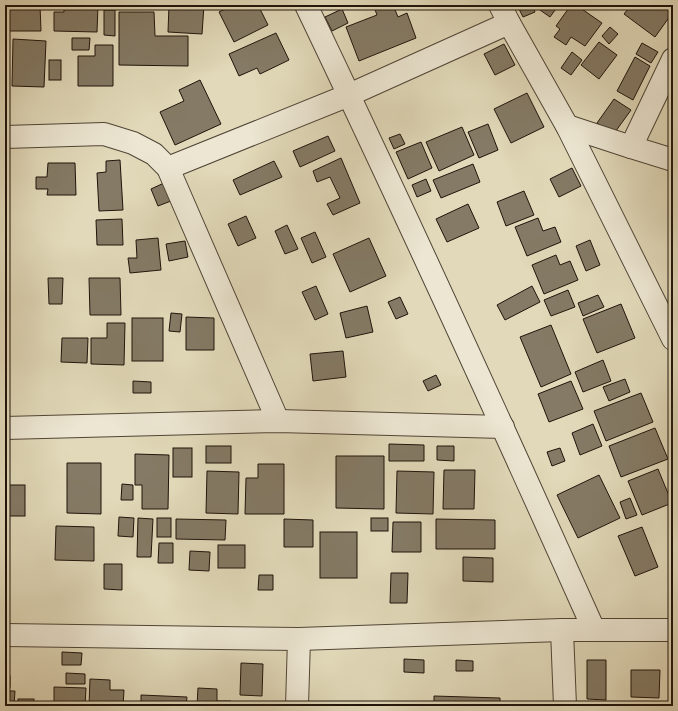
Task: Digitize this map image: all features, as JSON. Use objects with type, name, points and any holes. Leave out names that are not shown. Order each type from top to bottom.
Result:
[{"type":"street","points":[[306,5],[503,427],[594,630]]},
{"type":"street","points":[[168,168],[349,95],[505,14],[567,126],[673,339]]},
{"type":"street","points":[[631,147],[673,60]]},
{"type":"street","points":[[567,126],[673,160]]},
{"type":"street","points":[[5,136],[104,134],[133,143],[154,154],[168,168],[278,421]]},
{"type":"street","points":[[5,428],[278,421],[503,427]]},
{"type":"street","points":[[562,630],[565,706]]},
{"type":"street","points":[[5,635],[299,639],[562,630],[673,630]]},
{"type":"street","points":[[297,706],[299,639]]},
{"type":"building","points":[[5,5],[40,5],[41,31],[5,31]]},
{"type":"building","points":[[64,5],[98,5],[97,32],[54,31],[54,12],[64,12]]},
{"type":"building","points":[[169,5],[204,5],[202,34],[168,32]]},
{"type":"building","points":[[233,5],[258,5],[268,25],[234,42],[219,12]]},
{"type":"building","points":[[379,5],[393,5],[398,17],[407,13],[416,38],[359,61],[346,27],[377,15],[374,7]]},
{"type":"building","points":[[517,5],[532,5],[535,12],[523,17]]},
{"type":"building","points":[[544,5],[558,6],[550,17],[540,10]]},
{"type":"building","points":[[571,5],[576,5],[602,23],[585,46],[571,37],[566,45],[554,37],[560,29],[556,26]]},
{"type":"building","points":[[631,5],[673,5],[673,12],[655,37],[624,14]]},
{"type":"building","points":[[342,9],[348,23],[332,31],[325,17]]},
{"type":"building","points":[[104,10],[115,10],[115,36],[104,35]]},
{"type":"building","points":[[119,12],[154,12],[155,36],[188,36],[188,66],[119,65]]},
{"type":"building","points":[[610,27],[618,34],[609,44],[602,36]]},
{"type":"building","points":[[276,33],[289,60],[260,74],[257,68],[239,76],[229,54]]},
{"type":"building","points":[[72,38],[90,38],[89,50],[72,50]]},
{"type":"building","points":[[13,39],[46,41],[44,87],[12,86]]},
{"type":"building","points":[[599,42],[617,55],[599,79],[581,65]]},
{"type":"building","points":[[642,43],[658,52],[651,63],[636,54]]},
{"type":"building","points":[[504,44],[515,65],[495,75],[484,54]]},
{"type":"building","points":[[95,45],[113,45],[113,86],[78,86],[78,56],[95,56]]},
{"type":"building","points":[[572,52],[582,60],[571,75],[561,68]]},
{"type":"building","points":[[635,57],[650,66],[633,100],[617,91]]},
{"type":"building","points":[[49,60],[61,60],[61,80],[49,80]]},
{"type":"building","points":[[200,80],[221,124],[175,145],[160,112],[184,101],[179,90]]},
{"type":"building","points":[[527,93],[544,127],[511,143],[494,109]]},
{"type":"building","points":[[614,99],[631,110],[613,135],[597,123]]},
{"type":"building","points":[[488,124],[498,150],[479,158],[468,132]]},
{"type":"building","points":[[462,127],[474,155],[439,171],[426,142]]},
{"type":"building","points":[[400,134],[405,144],[394,149],[389,138]]},
{"type":"building","points":[[328,136],[335,151],[300,167],[293,151]]},
{"type":"building","points":[[421,142],[432,168],[408,179],[396,152]]},
{"type":"building","points":[[341,158],[360,203],[333,215],[327,204],[340,198],[330,177],[317,182],[313,171]]},
{"type":"building","points":[[120,160],[123,210],[99,211],[97,173],[106,172],[106,161]]},
{"type":"building","points":[[274,161],[282,177],[240,195],[233,180]]},
{"type":"building","points":[[48,163],[75,163],[76,195],[47,195],[48,189],[36,189],[36,177],[47,177]]},
{"type":"building","points":[[473,164],[480,182],[441,198],[433,180]]},
{"type":"building","points":[[572,168],[581,186],[559,197],[550,179]]},
{"type":"building","points":[[426,179],[431,191],[417,197],[412,185]]},
{"type":"building","points":[[164,183],[171,201],[158,206],[151,189]]},
{"type":"building","points":[[524,191],[534,215],[506,226],[497,202]]},
{"type":"building","points":[[468,204],[479,228],[447,242],[436,219]]},
{"type":"building","points":[[246,216],[256,238],[238,246],[228,224]]},
{"type":"building","points":[[538,218],[543,231],[555,227],[561,242],[527,256],[515,227]]},
{"type":"building","points":[[122,219],[123,245],[97,245],[96,220]]},
{"type":"building","points":[[287,225],[298,249],[285,254],[275,231]]},
{"type":"building","points":[[315,232],[326,257],[312,263],[301,238]]},
{"type":"building","points":[[158,238],[161,270],[130,273],[128,258],[137,258],[136,240]]},
{"type":"building","points":[[369,238],[386,276],[350,292],[333,254]]},
{"type":"building","points":[[590,240],[600,265],[586,271],[576,246]]},
{"type":"building","points":[[185,241],[188,257],[169,261],[166,244]]},
{"type":"building","points":[[556,255],[560,265],[570,261],[578,280],[544,294],[532,265]]},
{"type":"building","points":[[48,278],[63,278],[62,304],[49,304]]},
{"type":"building","points":[[89,278],[120,278],[121,315],[90,315]]},
{"type":"building","points":[[316,286],[328,314],[315,320],[302,292]]},
{"type":"building","points":[[532,286],[540,302],[505,320],[497,305]]},
{"type":"building","points":[[568,290],[575,307],[551,316],[544,300]]},
{"type":"building","points":[[598,295],[604,307],[583,316],[578,303]]},
{"type":"building","points":[[400,297],[408,314],[396,319],[388,302]]},
{"type":"building","points":[[621,304],[635,338],[597,353],[583,319]]},
{"type":"building","points":[[367,306],[373,332],[346,338],[340,313]]},
{"type":"building","points":[[171,313],[182,314],[180,332],[169,331]]},
{"type":"building","points":[[186,317],[214,318],[214,350],[186,350]]},
{"type":"building","points":[[132,318],[163,318],[163,361],[132,361]]},
{"type":"building","points":[[107,323],[125,323],[124,365],[91,364],[91,338],[107,338]]},
{"type":"building","points":[[551,325],[571,374],[541,387],[520,337]]},
{"type":"building","points":[[62,338],[88,338],[87,363],[61,362]]},
{"type":"building","points":[[343,351],[346,377],[313,381],[310,354]]},
{"type":"building","points":[[603,360],[611,381],[583,392],[575,372]]},
{"type":"building","points":[[436,375],[441,385],[428,391],[423,381]]},
{"type":"building","points":[[625,379],[630,392],[609,401],[603,387]]},
{"type":"building","points":[[133,381],[151,382],[151,393],[133,393]]},
{"type":"building","points":[[571,381],[583,409],[549,422],[538,394]]},
{"type":"building","points":[[641,393],[653,422],[606,441],[594,411]]},
{"type":"building","points":[[593,424],[602,446],[580,455],[572,433]]},
{"type":"building","points":[[655,428],[668,459],[621,477],[609,446]]},
{"type":"building","points":[[389,444],[424,445],[424,461],[389,461]]},
{"type":"building","points":[[206,446],[231,446],[231,463],[206,463]]},
{"type":"building","points":[[437,446],[454,446],[454,461],[437,460]]},
{"type":"building","points":[[173,448],[192,448],[192,477],[173,477]]},
{"type":"building","points":[[560,448],[565,461],[552,466],[547,452]]},
{"type":"building","points":[[135,454],[169,455],[168,509],[142,509],[142,485],[135,485]]},
{"type":"building","points":[[336,456],[384,456],[384,509],[336,508]]},
{"type":"building","points":[[67,463],[101,463],[101,514],[67,513]]},
{"type":"building","points":[[258,464],[284,464],[284,514],[245,514],[246,478],[258,478]]},
{"type":"building","points":[[658,469],[672,503],[642,515],[628,481]]},
{"type":"building","points":[[444,470],[475,470],[474,509],[443,509]]},
{"type":"building","points":[[207,471],[239,472],[238,514],[206,513]]},
{"type":"building","points":[[397,471],[434,472],[433,514],[396,513]]},
{"type":"building","points":[[599,475],[620,518],[578,538],[557,495]]},
{"type":"building","points":[[122,484],[133,485],[133,500],[121,500]]},
{"type":"building","points":[[5,485],[25,485],[25,516],[5,516]]},
{"type":"building","points":[[630,498],[637,515],[626,519],[620,502]]},
{"type":"building","points":[[119,517],[134,518],[133,537],[118,536]]},
{"type":"building","points":[[138,518],[153,519],[151,557],[137,557]]},
{"type":"building","points":[[157,518],[171,518],[171,537],[157,537]]},
{"type":"building","points":[[371,518],[388,518],[388,531],[371,531]]},
{"type":"building","points":[[176,519],[226,520],[225,540],[176,539]]},
{"type":"building","points":[[284,519],[313,520],[313,547],[284,547]]},
{"type":"building","points":[[436,519],[495,520],[495,549],[436,549]]},
{"type":"building","points":[[393,522],[421,522],[421,552],[392,552]]},
{"type":"building","points":[[56,526],[94,527],[94,561],[55,560]]},
{"type":"building","points":[[642,527],[658,567],[635,576],[618,536]]},
{"type":"building","points":[[320,532],[357,532],[357,578],[320,578]]},
{"type":"building","points":[[159,543],[173,543],[173,563],[158,563]]},
{"type":"building","points":[[218,545],[245,545],[245,568],[218,568]]},
{"type":"building","points":[[190,551],[210,552],[209,571],[189,570]]},
{"type":"building","points":[[463,557],[493,558],[493,582],[463,581]]},
{"type":"building","points":[[104,564],[122,564],[122,590],[104,589]]},
{"type":"building","points":[[5,572],[9,572],[8,590],[5,590]]},
{"type":"building","points":[[391,573],[408,573],[407,603],[390,603]]},
{"type":"building","points":[[259,575],[273,575],[273,590],[258,590]]},
{"type":"building","points":[[62,652],[82,653],[81,665],[62,665]]},
{"type":"building","points":[[404,659],[424,660],[424,673],[404,672]]},
{"type":"building","points":[[456,660],[473,661],[473,671],[456,671]]},
{"type":"building","points":[[587,660],[606,660],[606,700],[587,699]]},
{"type":"building","points":[[241,663],[263,664],[262,696],[240,695]]},
{"type":"building","points":[[631,670],[660,670],[659,698],[631,697]]},
{"type":"building","points":[[66,673],[85,674],[85,684],[66,684]]},
{"type":"building","points":[[5,676],[10,676],[10,687],[5,687]]},
{"type":"building","points":[[90,679],[110,680],[110,690],[124,690],[123,706],[89,706]]},
{"type":"building","points":[[54,687],[86,688],[85,706],[54,706]]},
{"type":"building","points":[[198,688],[217,689],[217,701],[231,701],[231,706],[197,706]]},
{"type":"building","points":[[5,691],[15,691],[14,706],[5,706]]},
{"type":"building","points":[[141,695],[187,697],[186,706],[141,706]]},
{"type":"building","points":[[434,696],[500,698],[500,706],[434,706]]},
{"type":"building","points":[[18,699],[34,699],[34,706],[18,706]]},
{"type":"building","points":[[380,702],[413,703],[413,706],[380,706]]}]
